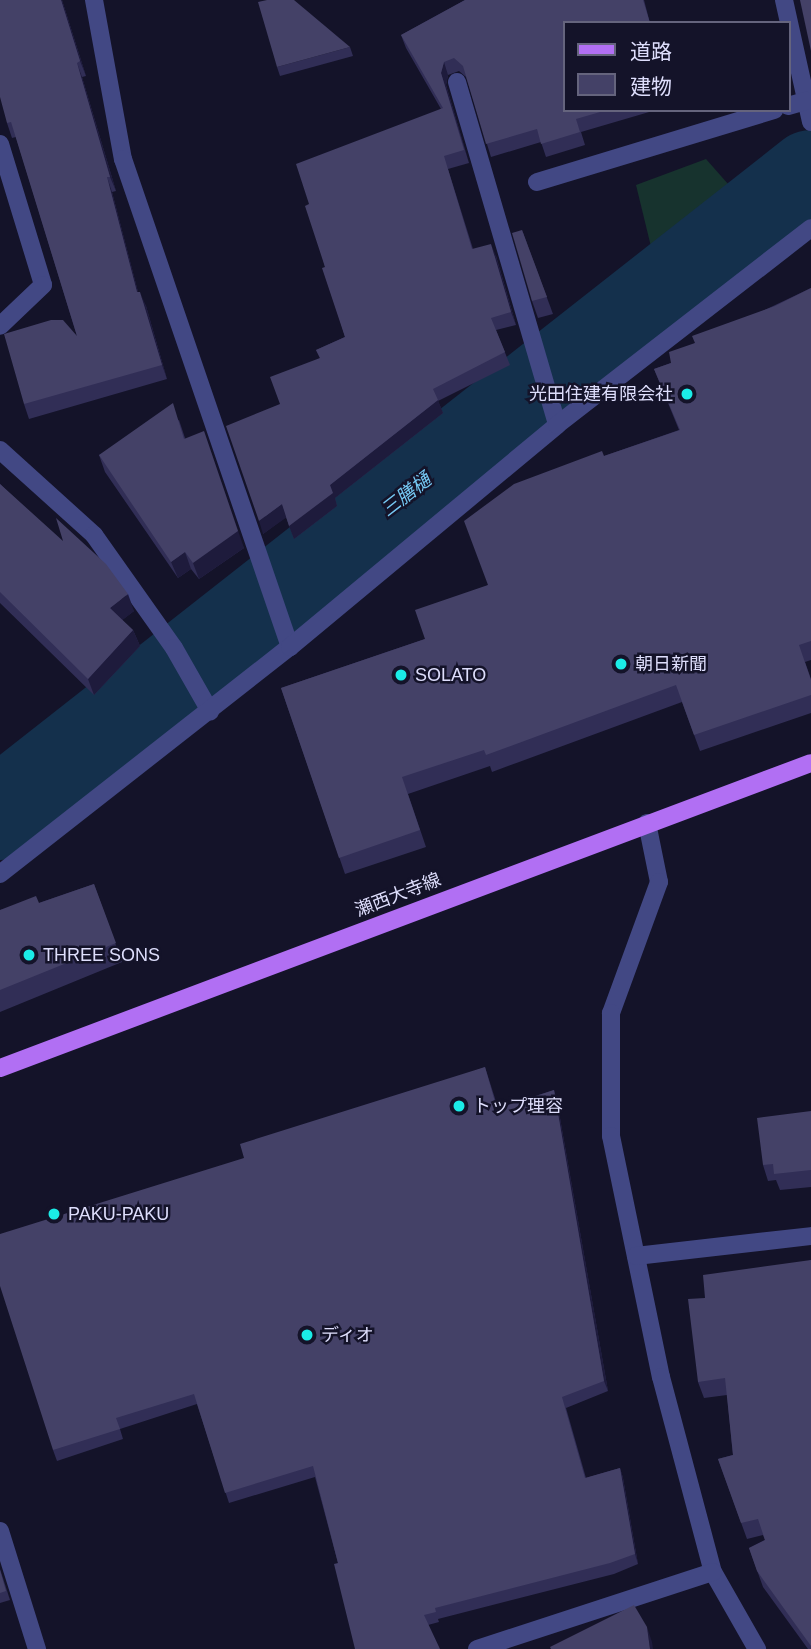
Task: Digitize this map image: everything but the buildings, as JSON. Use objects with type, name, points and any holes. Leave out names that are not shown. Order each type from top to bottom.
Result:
[{"type":"main road","name":"瀬西大寺線","points":[[0,1068],[811,763]]},
{"type":"street","points":[[94,0],[123,159],[290,647]]},
{"type":"street","points":[[784,0],[789,21]]},
{"type":"street","points":[[790,28],[811,122]]},
{"type":"street","points":[[457,82],[533,351],[557,425]]},
{"type":"street","points":[[790,105],[806,101]]},
{"type":"street","points":[[537,182],[767,112]]},
{"type":"street","points":[[0,144],[43,285],[0,326]]},
{"type":"street","points":[[0,874],[290,647],[557,425],[811,228]]},
{"type":"street","points":[[0,450],[94,535],[174,648],[210,711]]},
{"type":"street","points":[[647,823],[659,882],[611,1013],[611,1136],[661,1377],[713,1572],[757,1649]]},
{"type":"street","points":[[636,1256],[811,1236]]},
{"type":"street","points":[[0,1531],[37,1649]]},
{"type":"street","points":[[477,1649],[713,1572]]},
{"type":"green space","points":[[706,159],[736,193],[654,259],[636,185]]},
{"type":"waterway","name":"三膳樋","points":[[0,813],[811,176]]},
{"type":"place","name":"光田住建有限会社","points":[[687,394]]},
{"type":"place","name":"朝日新聞","points":[[621,664]]},
{"type":"place","name":"SOLATO","points":[[401,675]]},
{"type":"place","name":"THREE SONS","points":[[29,955]]},
{"type":"place","name":"トップ理容","points":[[459,1106]]},
{"type":"place","name":"PAKU-PAKU","points":[[54,1214]]},
{"type":"place","name":"ディオ","points":[[307,1335]]}]
